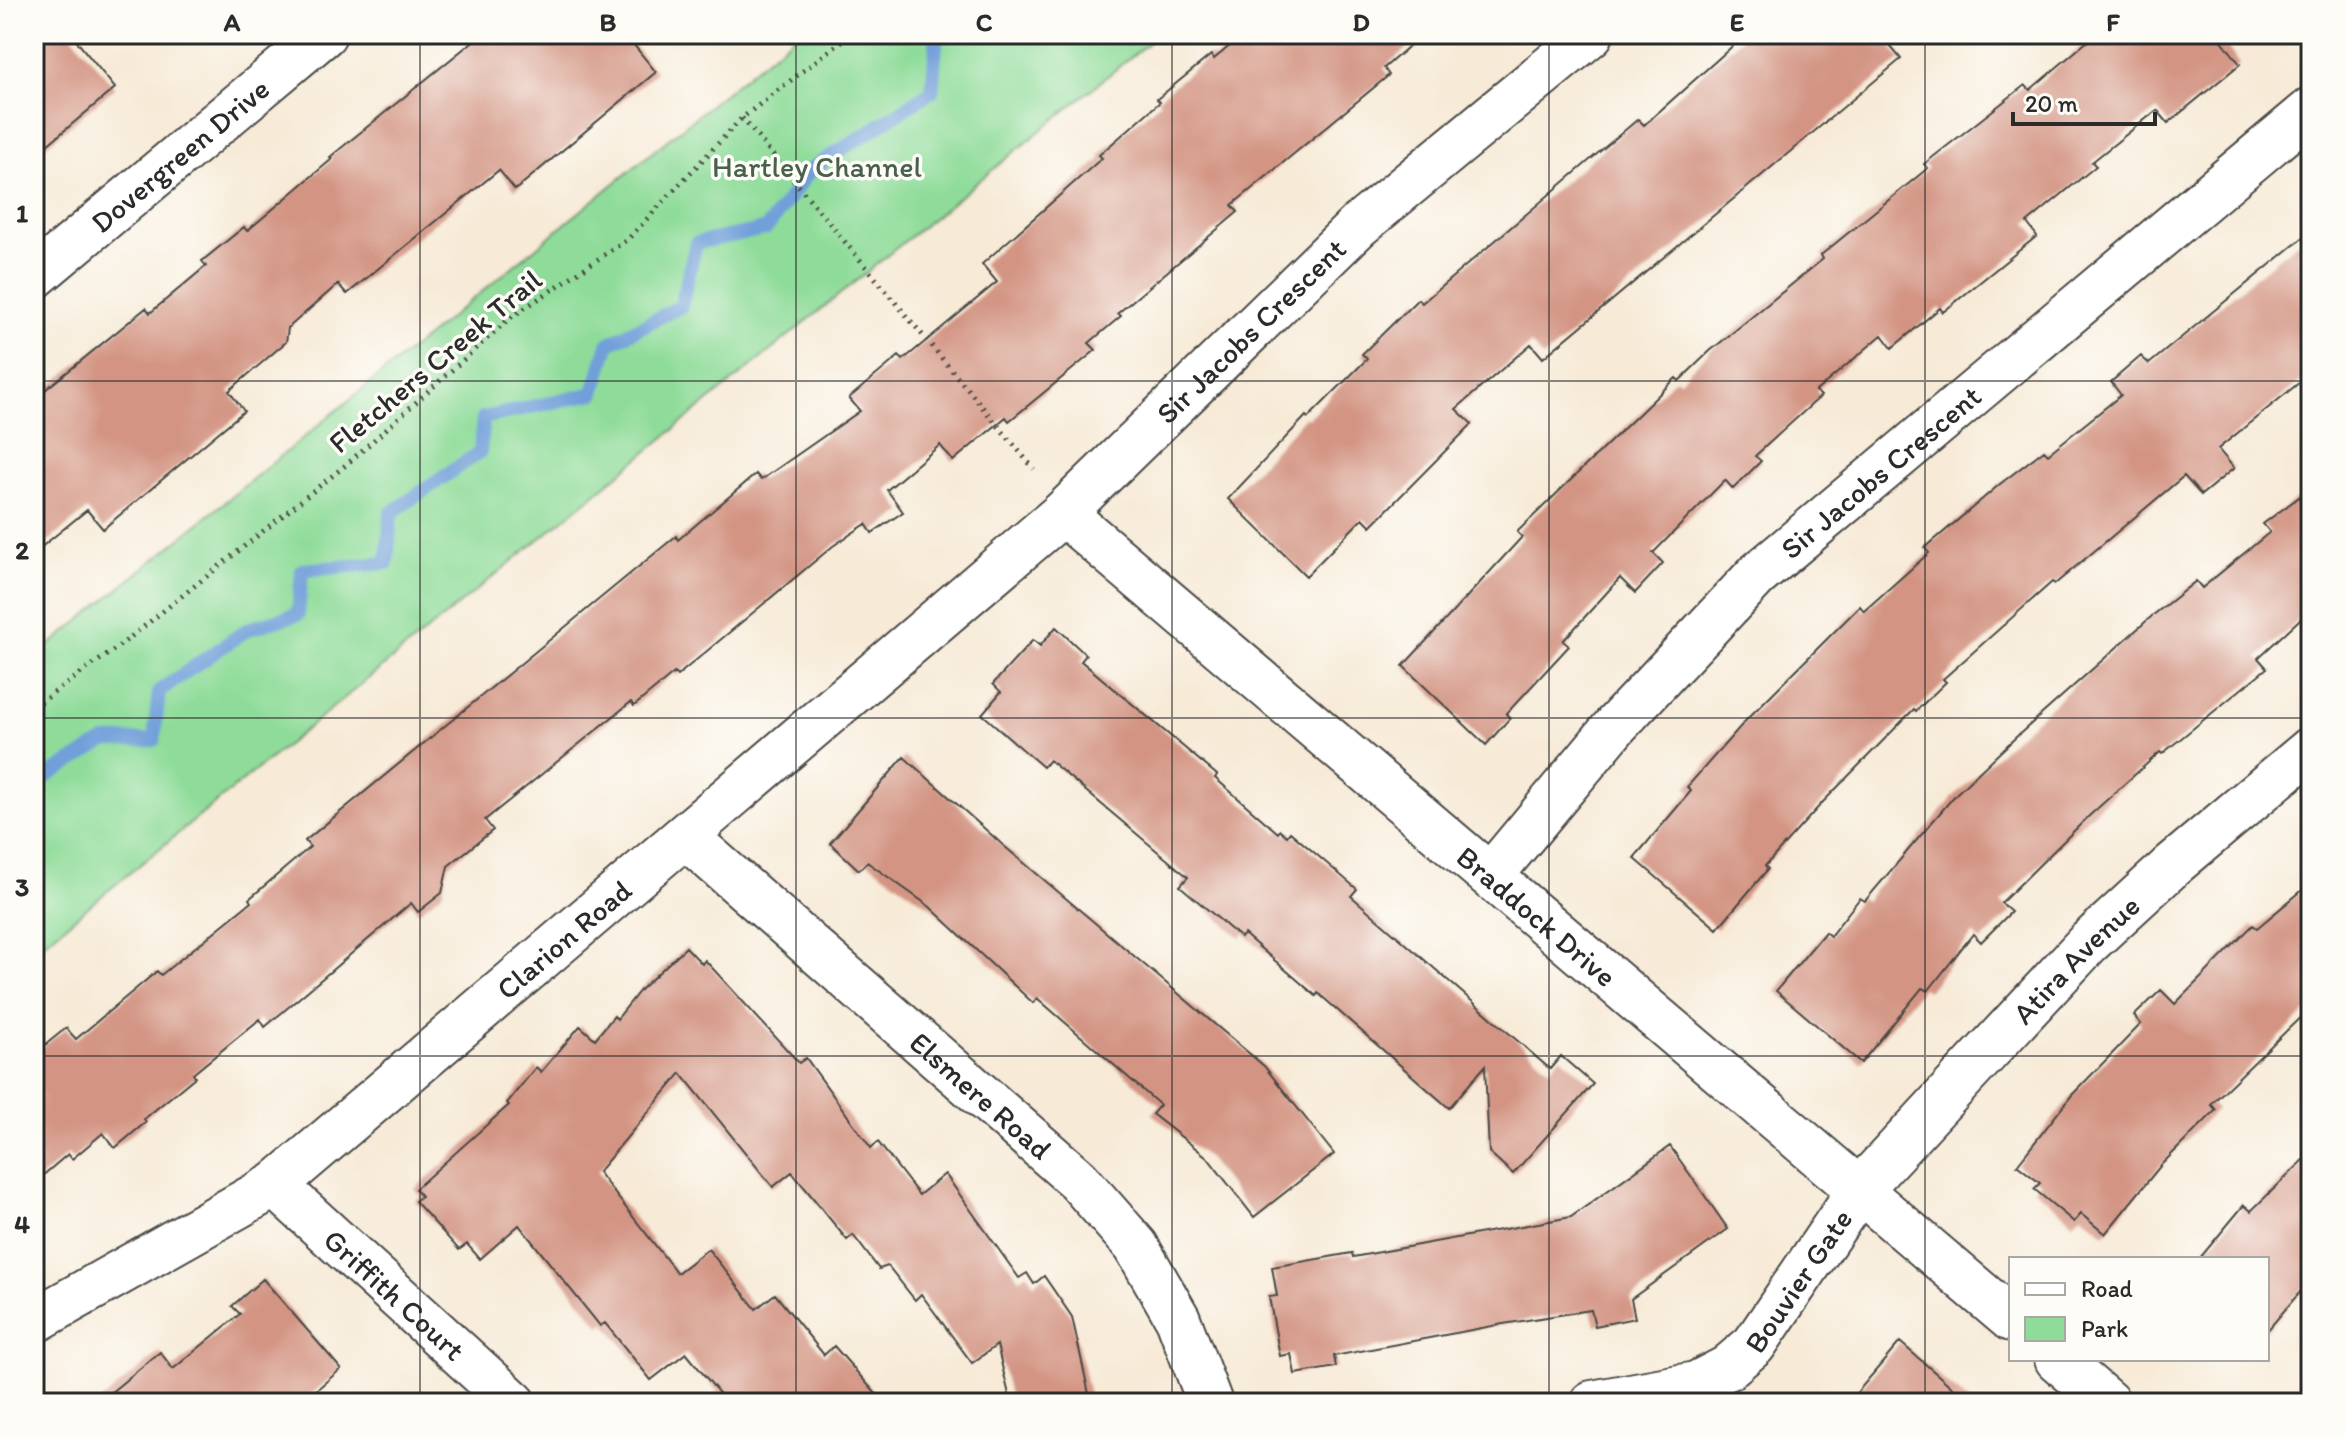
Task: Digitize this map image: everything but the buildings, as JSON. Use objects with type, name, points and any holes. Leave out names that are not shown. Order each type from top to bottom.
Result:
[{"type":"street","name":"Dovergreen Drive","points":[[34,277],[324,34]]},
{"type":"street","name":"Sir Jacobs Crescent","points":[[1063,513],[1358,226],[1591,34]]},
{"type":"street","name":"Sir Jacobs Crescent","points":[[1491,875],[1615,726],[1756,576],[2311,110]]},
{"type":"street","name":"Clarion Road","points":[[34,1321],[275,1185],[1063,513]]},
{"type":"street","name":"Braddock Drive","points":[[1063,513],[2009,1317]]},
{"type":"street","name":"Atira Avenue","points":[[1860,1189],[2088,943],[2174,864],[2311,749]]},
{"type":"street","name":"Elsmere Road","points":[[686,837],[1078,1180],[1136,1246],[1178,1319],[1210,1403]]},
{"type":"street","name":"Griffith Court","points":[[275,1185],[514,1403]]},
{"type":"street","name":"Bouvier Gate","points":[[1592,1403],[1696,1384],[1727,1368],[1754,1345],[1860,1189]]},
{"type":"street","points":[[2059,1361],[2108,1403]]},
{"type":"path","name":"Fletchers Creek Trail","points":[[34,707],[122,644],[347,464],[510,318],[628,239],[742,118],[851,34]]},
{"type":"path","points":[[742,118],[1034,469]]},
{"type":"green space","name":"Hartley Channel","points":[[797,34],[1159,34],[34,951],[34,658]]},
{"type":"waterway","points":[[34,784],[105,741],[154,740],[159,691],[248,629],[298,614],[302,570],[387,563],[391,513],[480,452],[483,418],[594,393],[608,344],[681,306],[696,243],[766,229],[811,169],[932,91],[937,34]]}]
